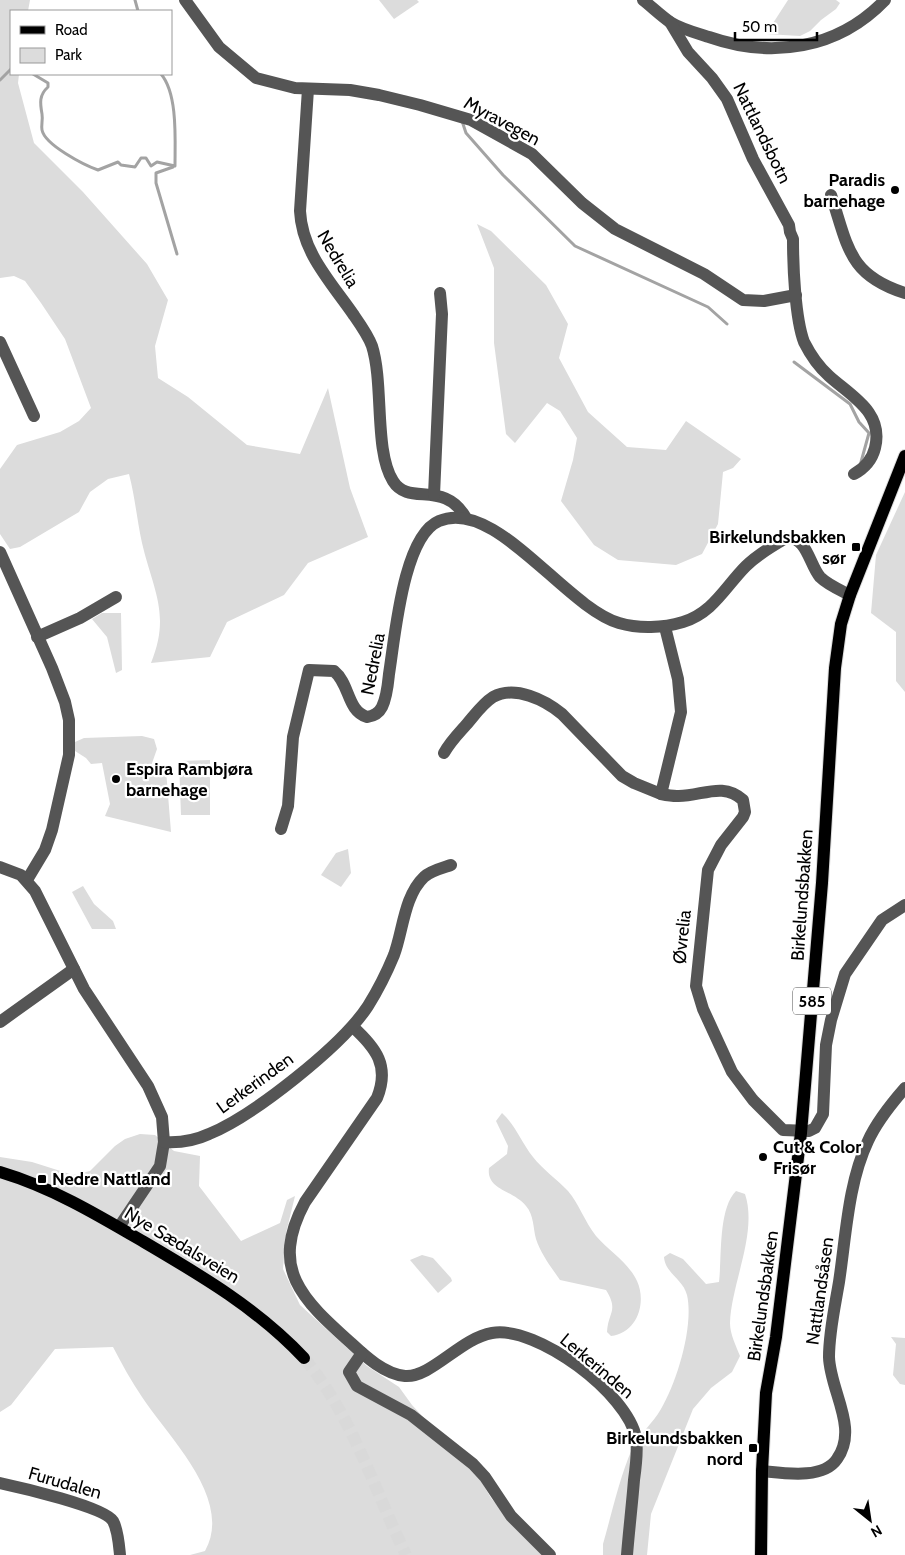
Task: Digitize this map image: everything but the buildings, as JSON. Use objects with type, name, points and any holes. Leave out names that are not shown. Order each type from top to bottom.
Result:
[{"type":"main road","name":"Birkelundsbakken","points":[[761,1555],[762,1471],[766,1393],[776,1337],[801,1132],[822,883],[835,668],[841,624],[850,595],[905,456]]},
{"type":"main road","name":"Nye Sædalsveien","points":[[0,1172],[44,1188],[119,1227],[230,1294],[270,1324],[304,1358]]},
{"type":"street","name":"Myravegen","points":[[185,0],[219,47],[245,71],[266,82],[308,89],[350,90],[379,95],[471,120],[532,154],[582,203],[615,229],[704,274],[743,300],[764,301],[796,295]]},
{"type":"street","points":[[643,0],[670,22],[706,36],[741,46],[798,48],[825,40],[851,28],[885,0]]},
{"type":"street","name":"Nattlandsbotn","points":[[670,22],[688,52],[712,78],[727,99],[753,159],[790,225],[793,239],[796,295],[801,333],[811,354],[827,374],[861,401],[876,427],[877,442],[874,452],[868,463],[854,474]]},
{"type":"street","name":"Nedrelia","points":[[308,89],[300,211],[304,240],[361,326],[372,346],[380,400],[383,447],[389,474],[400,489],[413,493],[434,495],[454,501],[466,518]]},
{"type":"street","points":[[831,195],[852,259],[865,273],[905,294]]},
{"type":"street","points":[[434,495],[442,314],[440,293]]},
{"type":"street","points":[[0,342],[34,416]]},
{"type":"street","name":"Nedrelia","points":[[281,829],[288,806],[293,737],[309,670],[334,671],[344,681],[355,710],[367,717],[379,712],[383,706],[407,572],[414,549],[421,535],[439,521],[451,518],[466,518],[502,534],[577,601],[607,618],[633,626],[665,626],[699,616],[713,606],[753,559],[786,538],[792,538],[800,543],[821,578],[850,595]]},
{"type":"street","points":[[0,552],[52,668],[65,702],[69,720],[70,755],[45,850],[27,880]]},
{"type":"street","points":[[37,637],[80,618],[116,597]]},
{"type":"street","points":[[444,753],[452,740],[486,702],[502,694],[519,694],[552,705],[622,776],[661,794],[681,712],[678,679],[665,626]]},
{"type":"street","name":"Øvrelia","points":[[661,794],[677,796],[722,790],[730,791],[742,800],[745,812],[743,817],[721,844],[708,870],[696,986],[727,1063],[741,1085],[779,1128],[801,1132]]},
{"type":"street","name":"Lerkerinden","points":[[164,1142],[183,1142],[225,1127],[298,1075],[352,1027],[382,982],[394,955],[410,898],[416,887],[424,876],[451,865]]},
{"type":"street","points":[[0,867],[11,870],[27,880],[35,891],[74,970],[155,1098],[162,1117],[164,1142],[160,1166],[119,1227]]},
{"type":"street","points":[[801,1132],[815,1128],[823,1114],[826,1045],[831,1020],[845,974],[882,920],[905,905]]},
{"type":"street","points":[[0,1022],[74,970]]},
{"type":"street","name":"Lerkerinden","points":[[352,1027],[373,1047],[379,1058],[382,1068],[380,1089],[377,1098],[305,1202],[292,1231],[291,1267],[300,1292],[327,1321],[362,1353],[392,1373],[404,1376],[412,1376],[423,1372],[464,1344],[494,1332],[526,1337],[562,1355],[616,1401],[632,1424],[636,1439],[636,1457],[628,1555]]},
{"type":"street","name":"Nattlandsåsen","points":[[762,1471],[807,1473],[822,1470],[834,1464],[846,1440],[844,1423],[829,1359],[849,1208],[868,1141],[886,1111],[905,1088]]},
{"type":"street","points":[[362,1353],[349,1372],[357,1386],[411,1415],[473,1464],[485,1477],[511,1516],[550,1555]]},
{"type":"street","name":"Furudalen","points":[[0,1483],[51,1496],[106,1514],[114,1522],[120,1555]]},
{"type":"green space","points":[[0,0],[30,0],[28,10],[10,10],[10,75],[19,75],[18,83],[34,143],[83,192],[147,264],[168,300],[155,346],[158,378],[188,397],[247,445],[300,454],[328,388],[350,488],[368,537],[308,563],[284,595],[227,622],[210,657],[151,663],[157,646],[160,616],[155,589],[142,543],[129,474],[108,479],[90,492],[79,512],[20,547],[10,549],[0,534],[0,469],[17,445],[60,432],[79,421],[91,408],[65,339],[41,303],[25,281],[14,276],[0,278]]},
{"type":"green space","points":[[379,0],[417,0],[419,2],[394,19]]},
{"type":"green space","points":[[788,0],[836,0],[840,3],[836,9],[810,31],[800,36],[766,34]]},
{"type":"green space","points":[[477,224],[491,231],[546,285],[568,324],[559,358],[588,412],[627,447],[666,450],[686,421],[741,459],[733,468],[723,472],[718,524],[702,554],[676,565],[618,560],[594,545],[561,501],[573,460],[577,438],[560,411],[547,403],[515,443],[506,434],[494,343],[494,268]]},
{"type":"green space","points":[[905,492],[905,692],[896,681],[896,632],[871,613],[876,555]]},
{"type":"green space","points":[[102,613],[121,613],[122,670],[116,673],[107,637],[92,619]]},
{"type":"green space","points":[[142,736],[154,739],[157,749],[151,766],[166,770],[171,832],[105,816],[110,804],[102,763],[91,764],[86,758],[75,751],[75,742],[84,738]]},
{"type":"green space","points":[[210,760],[210,815],[181,815],[179,761]]},
{"type":"green space","points":[[348,849],[351,873],[341,887],[321,875],[336,853]]},
{"type":"green space","points":[[83,886],[94,904],[113,921],[116,929],[92,929],[72,892]]},
{"type":"green space","points":[[502,1113],[511,1123],[537,1162],[572,1196],[596,1236],[624,1262],[637,1281],[641,1298],[638,1316],[620,1334],[611,1336],[607,1332],[612,1303],[606,1290],[560,1280],[538,1245],[529,1210],[521,1201],[492,1181],[489,1175],[489,1168],[507,1154],[508,1146],[496,1121]]},
{"type":"green space","points":[[140,1134],[155,1135],[174,1151],[200,1156],[199,1186],[241,1241],[280,1223],[287,1200],[295,1196],[286,1233],[283,1269],[300,1305],[367,1366],[399,1387],[412,1405],[478,1476],[491,1498],[516,1527],[546,1555],[190,1555],[205,1551],[212,1531],[211,1511],[205,1490],[181,1450],[138,1391],[113,1347],[55,1349],[11,1405],[0,1412],[0,1157],[32,1162],[73,1175],[90,1171],[115,1146],[125,1139]]},
{"type":"green space","points":[[736,1191],[745,1194],[748,1209],[746,1242],[731,1308],[730,1323],[732,1336],[740,1356],[732,1372],[711,1388],[693,1409],[651,1514],[647,1555],[603,1555],[603,1544],[627,1460],[635,1444],[658,1414],[667,1398],[683,1354],[689,1308],[687,1295],[685,1289],[667,1267],[664,1257],[670,1253],[683,1259],[706,1284],[719,1282],[722,1234],[726,1209]]},
{"type":"green space","points":[[422,1255],[433,1258],[451,1278],[452,1281],[438,1293],[410,1260]]},
{"type":"green space","points":[[891,1337],[905,1338],[905,1385],[900,1384],[893,1375],[896,1344]]},
{"type":"waterway","points":[[135,0],[138,10]]},
{"type":"waterway","points":[[0,80],[10,70]]},
{"type":"waterway","points":[[35,75],[48,83],[41,103],[42,130],[45,136],[66,154],[98,170],[118,162],[121,165],[135,167],[141,158],[146,158],[151,166],[157,162],[175,166],[173,105],[162,75]]},
{"type":"waterway","points":[[462,121],[466,133],[503,175],[575,246],[708,307],[727,324]]},
{"type":"waterway","points":[[173,167],[156,173],[156,183],[177,254]]},
{"type":"waterway","points":[[794,362],[850,404],[859,422],[869,433],[861,462]]},
{"type":"tunnel","points":[[304,1358],[336,1404],[349,1428],[406,1555]]},
{"type":"place","name":"Paradis barnehage","points":[[895,190]]},
{"type":"place","name":"Birkelundsbakken sør","points":[[856,547]]},
{"type":"place","name":"Espira Rambjøra barnehage","points":[[116,779]]},
{"type":"place","name":"Cut & Color Frisør","points":[[763,1157]]},
{"type":"place","name":"Nedre Nattland","points":[[42,1179]]},
{"type":"place","name":"Birkelundsbakken nord","points":[[753,1448]]}]
